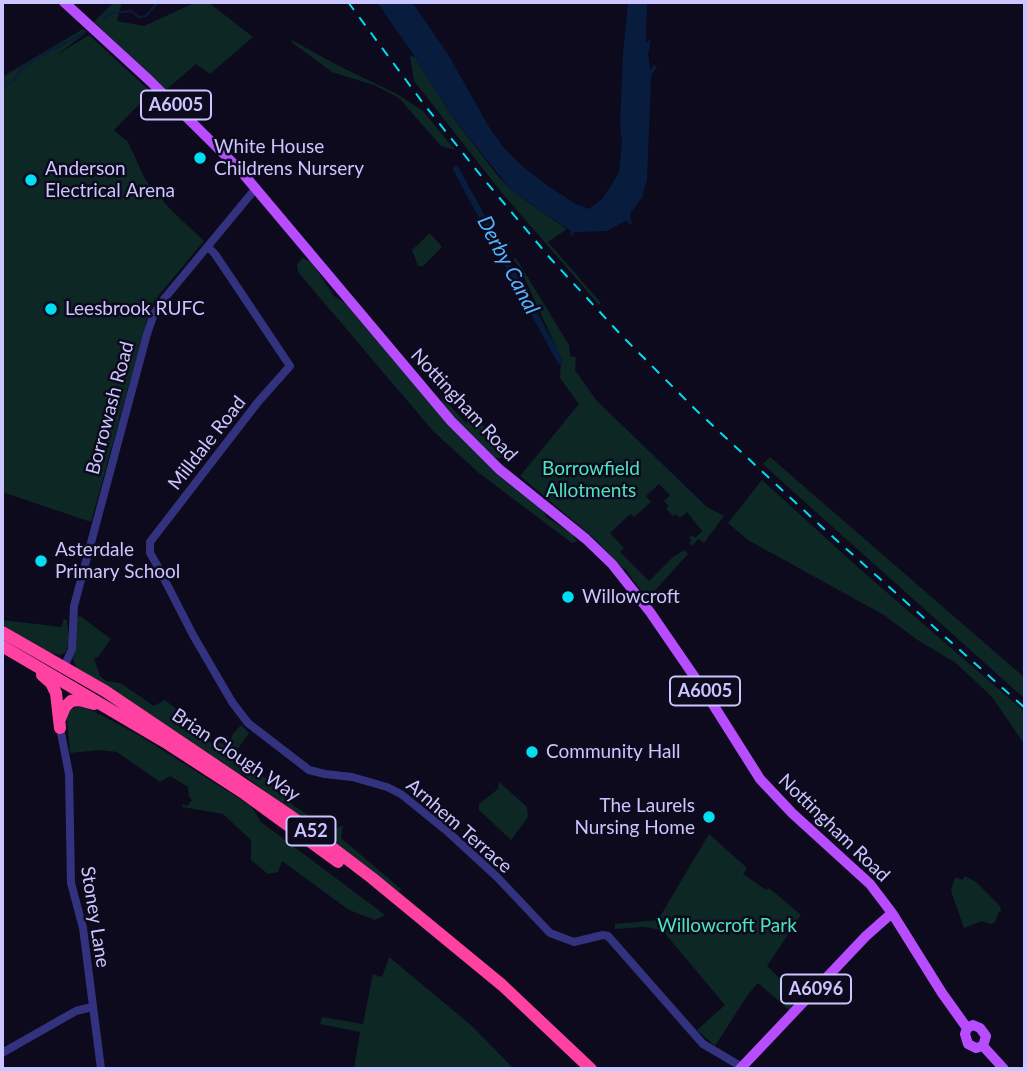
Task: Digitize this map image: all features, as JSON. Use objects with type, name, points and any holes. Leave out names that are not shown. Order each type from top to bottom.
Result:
[{"type":"highway","name":"Brian Clough Way","points":[[2,632],[105,691],[201,754],[343,855],[502,985],[591,1069]]},
{"type":"highway","name":"Brian Clough Way","points":[[2,647],[114,711],[242,792],[341,864],[505,998],[580,1069]]},
{"type":"highway","points":[[2,647],[51,683],[57,693],[60,724]]},
{"type":"highway","points":[[60,724],[65,706],[75,700],[87,701],[114,711]]},
{"type":"main road","name":"A6005","points":[[64,2],[207,135],[256,188]]},
{"type":"main road","name":"Nottingham Road","points":[[256,188],[451,421],[499,468],[586,539],[612,564],[650,611],[765,786],[870,884],[967,1028],[972,1025],[981,1028],[986,1036],[983,1046],[1004,1069]]},
{"type":"main road","name":"A6096","points":[[741,1068],[866,936],[892,913]]},
{"type":"street","name":"Borrowash Road","points":[[64,667],[72,649],[74,606],[154,314],[256,188]]},
{"type":"street","name":"Milldale Road","points":[[150,541],[258,402],[290,366],[208,247]]},
{"type":"street","name":"Arnhem Terrace","points":[[150,541],[150,553],[193,635],[232,702],[248,723],[309,770],[325,775],[352,777],[401,794],[432,818],[497,877],[550,933],[574,942],[603,935],[610,937],[703,1044],[741,1068]]},
{"type":"street","name":"Stoney Lane","points":[[60,724],[69,774],[71,883],[83,928],[101,1069]]},
{"type":"street","points":[[2,1053],[76,1011],[92,1007]]},
{"type":"green space","points":[[114,2],[122,2],[117,21],[144,26],[196,2],[208,2],[253,37],[210,74],[196,64],[166,90],[94,22]]},
{"type":"green space","points":[[83,29],[87,32],[57,55],[89,35],[151,92],[114,130],[128,142],[145,179],[170,209],[204,241],[154,301],[91,522],[2,492],[2,77]]},
{"type":"green space","points":[[290,39],[397,94],[423,111],[455,150],[441,146],[399,98],[374,85],[332,72]]},
{"type":"green space","points":[[410,56],[415,57],[450,114],[498,176],[512,191],[567,229],[548,242],[601,303],[599,305],[502,193],[414,81]]},
{"type":"green space","points":[[430,233],[442,247],[423,266],[418,266],[412,250]]},
{"type":"green space","points":[[302,258],[311,261],[334,296],[345,303],[431,404],[544,511],[546,517],[571,533],[577,541],[572,543],[479,473],[433,431],[298,272],[297,265]]},
{"type":"green space","name":"Borrowfield Allotments","points":[[516,258],[569,345],[570,356],[576,357],[575,370],[596,400],[707,507],[724,516],[704,543],[698,539],[692,546],[689,538],[692,535],[695,538],[702,531],[687,512],[680,518],[676,514],[673,516],[666,509],[669,506],[664,501],[670,495],[659,484],[646,496],[651,502],[634,517],[630,514],[610,533],[624,548],[620,552],[649,581],[672,558],[684,550],[688,554],[650,596],[647,597],[642,592],[625,569],[595,539],[520,476],[579,404],[560,378],[561,358],[520,268],[513,259]]},
{"type":"green space","points":[[442,397],[466,423],[476,415],[499,448],[509,446],[501,458],[495,458],[462,426],[441,402]]},
{"type":"green space","points":[[770,457],[1025,678],[1025,699],[763,464]]},
{"type":"green space","points":[[762,480],[1025,712],[1025,745],[992,697],[956,663],[916,639],[884,615],[748,540],[728,523]]},
{"type":"green space","points":[[80,616],[111,639],[98,657],[94,658],[100,676],[106,681],[120,683],[154,706],[165,700],[196,725],[193,733],[209,742],[229,744],[241,725],[249,733],[234,754],[241,764],[245,764],[249,771],[256,771],[268,779],[293,805],[331,831],[343,825],[341,838],[401,889],[398,895],[242,774],[237,775],[224,768],[221,761],[218,762],[198,749],[191,741],[186,741],[77,670],[73,659],[76,637],[74,619]]},
{"type":"green space","points":[[64,619],[67,620],[69,641],[66,652],[60,655],[50,653],[2,628],[2,620],[61,627]]},
{"type":"green space","points":[[78,706],[137,734],[251,806],[261,822],[385,915],[375,920],[349,910],[282,861],[278,872],[268,874],[251,860],[251,840],[223,814],[182,807],[192,800],[188,787],[170,776],[160,782],[117,752],[100,750],[70,753],[67,716],[69,711]]},
{"type":"green space","points":[[499,782],[527,807],[528,817],[511,840],[479,810],[479,804],[498,789]]},
{"type":"green space","name":"Willowcroft Park","points":[[709,834],[747,868],[743,874],[766,890],[769,888],[801,915],[767,966],[800,998],[789,1010],[758,983],[715,1046],[697,1030],[725,1005],[662,930],[644,927],[615,929],[615,924],[658,920]]},
{"type":"green space","points":[[965,876],[976,882],[1000,906],[1001,911],[995,923],[982,921],[964,928],[951,891],[956,877],[962,880]]},
{"type":"green space","points":[[389,957],[472,1026],[514,1069],[354,1069],[360,1032],[320,1024],[322,1017],[363,1024],[373,974],[382,977]]},
{"type":"water","points":[[377,2],[412,2],[449,56],[504,148],[549,187],[589,209],[603,198],[619,173],[623,55],[628,3],[647,2],[646,43],[651,39],[648,54],[650,70],[654,65],[657,67],[651,76],[647,180],[642,197],[630,214],[632,225],[625,221],[607,231],[574,232],[572,236],[571,231],[512,191],[450,114]]},
{"type":"waterway","points":[[104,18],[112,13],[131,11],[139,17],[146,16],[157,3],[165,2]]},
{"type":"waterway","points":[[2,88],[14,80],[21,69],[85,32]]},
{"type":"waterway","name":"Derby Canal","points":[[456,169],[560,361]]},
{"type":"railway","points":[[348,2],[482,177],[550,258],[622,336],[696,410],[824,529],[1025,708]]},
{"type":"place","name":"White House Childrens Nursery","points":[[200,158]]},
{"type":"place","name":"Anderson Electrical Arena","points":[[31,180]]},
{"type":"place","name":"Leesbrook RUFC","points":[[51,309]]},
{"type":"place","name":"Asterdale Primary School","points":[[41,561]]},
{"type":"place","name":"Willowcroft","points":[[568,597]]},
{"type":"place","name":"Community Hall","points":[[532,752]]},
{"type":"place","name":"The Laurels Nursing Home","points":[[709,817]]}]
